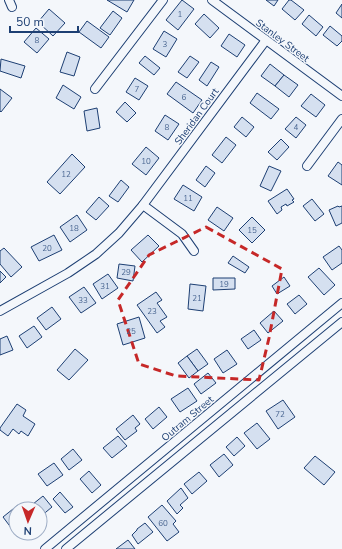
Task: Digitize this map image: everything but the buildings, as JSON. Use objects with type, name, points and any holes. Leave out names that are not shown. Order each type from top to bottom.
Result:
[{"type":"street","points":[[95,89],[163,0]]},
{"type":"street","name":"Stanley Street","points":[[212,0],[342,96]]},
{"type":"street","name":"Sheridan Court","points":[[0,311],[68,273],[96,254],[119,233],[144,205],[266,40]]},
{"type":"street","points":[[307,166],[342,119]]},
{"type":"street","points":[[144,205],[182,234],[194,250]]},
{"type":"street","name":"Outram Street","points":[[44,549],[342,303]]},
{"type":"street","points":[[66,549],[342,322]]},
{"type":"highlighted area","points":[[206,227],[282,269],[269,338],[259,380],[176,376],[139,364],[118,300],[149,255]]}]
